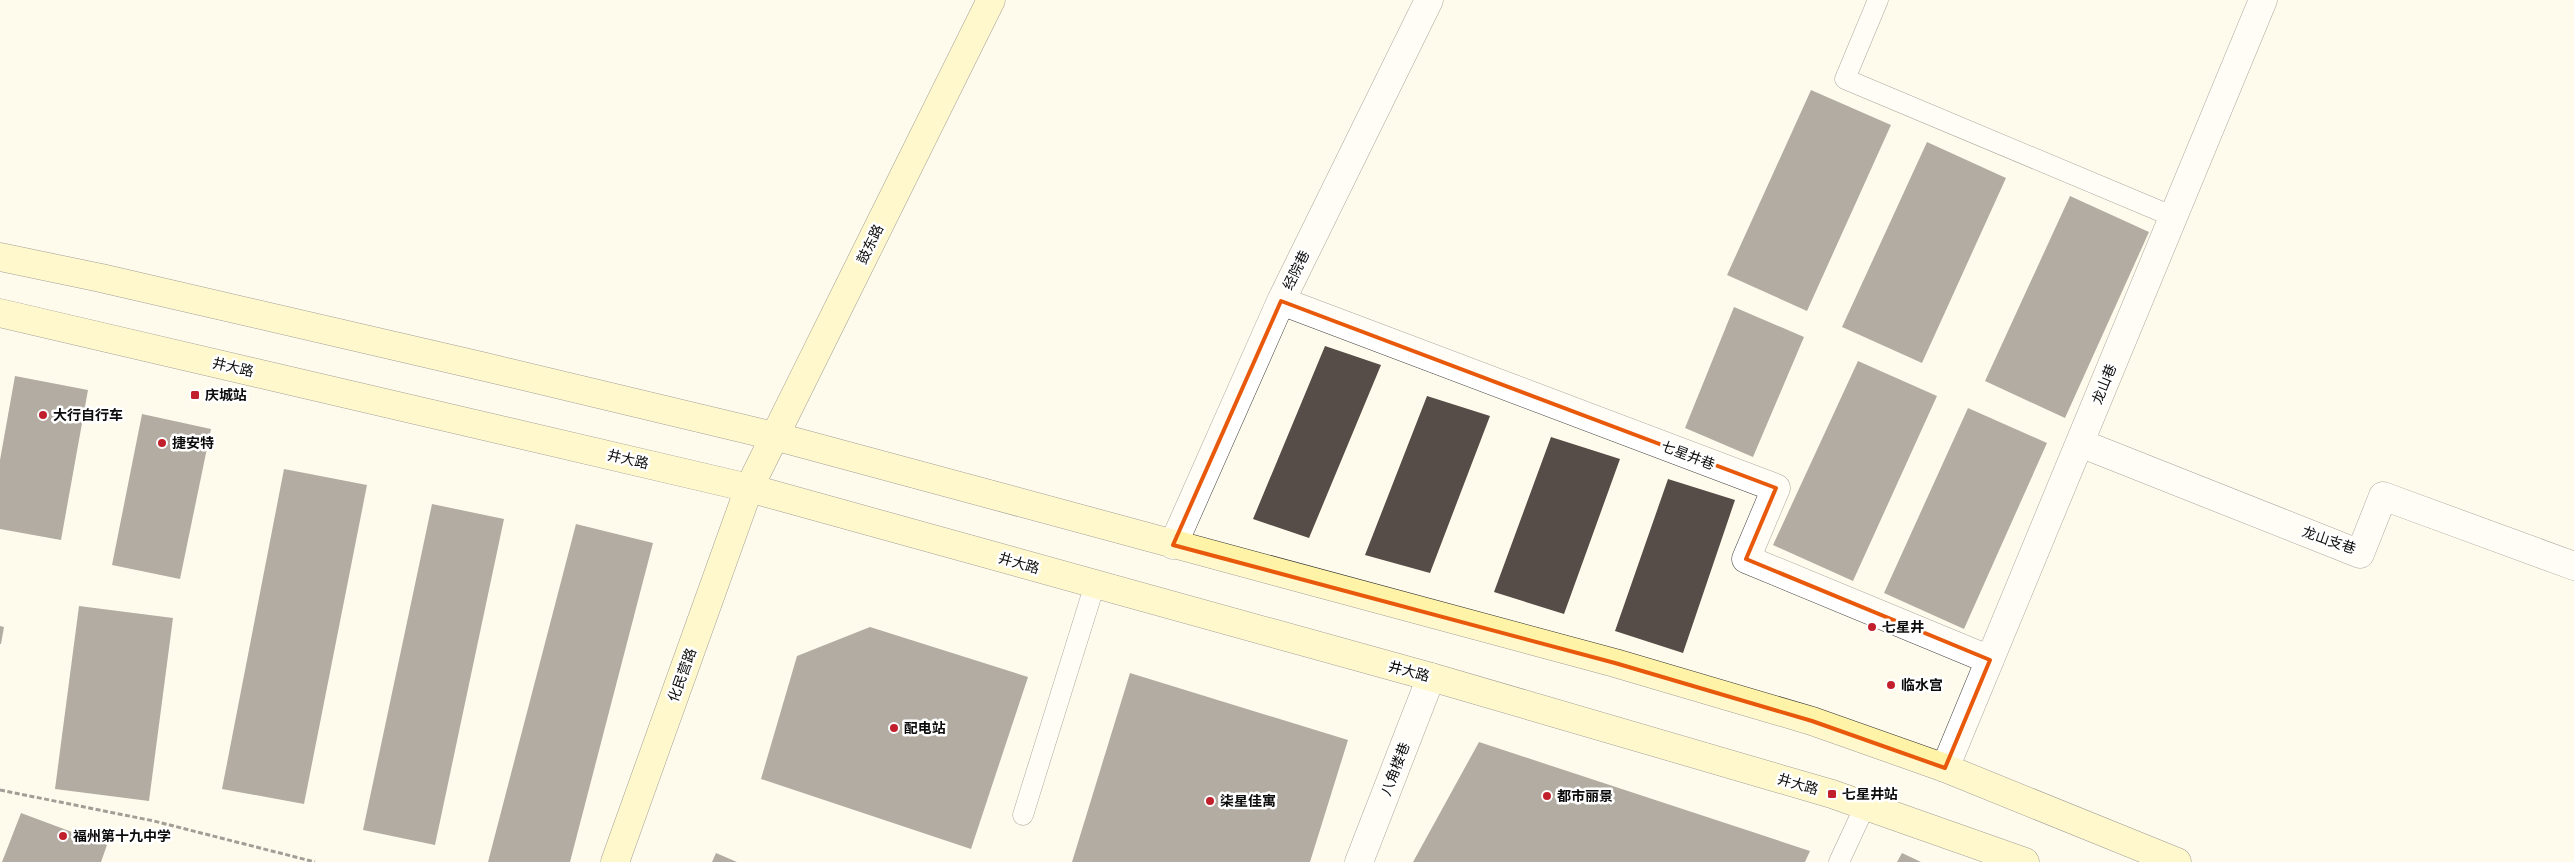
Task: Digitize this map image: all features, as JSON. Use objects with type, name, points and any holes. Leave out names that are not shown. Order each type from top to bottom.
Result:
[{"type":"street","name":"鼓东路","points":[[749,488],[991,0]]},
{"type":"street","name":"经院巷","points":[[1173,545],[1281,301],[1429,0]]},
{"type":"street","name":"龙山巷","points":[[1945,768],[2263,0]]},
{"type":"street","points":[[0,257],[101,278],[472,363],[774,436],[1615,663],[1812,721],[1945,768],[2178,862]]},
{"type":"street","name":"七星井巷","points":[[1281,301],[1776,488],[1746,559],[1990,660]]},
{"type":"street","name":"井大路","points":[[0,313],[749,488],[1431,677],[1865,806],[2025,862]]},
{"type":"street","name":"龙山支巷","points":[[2080,443],[2360,554],[2383,496],[2574,566]]},
{"type":"street","name":"化民营路","points":[[615,862],[749,488]]},
{"type":"street","name":"八角楼巷","points":[[1358,862],[1431,677]]},
{"type":"lane","points":[[1878,0],[1845,79],[2174,216]]},
{"type":"lane","points":[[1023,815],[1095,584]]},
{"type":"lane","points":[[1839,862],[1865,806]]},
{"type":"path","points":[[0,790],[154,821],[315,862]]},
{"type":"highlighted area","points":[[1281,301],[1776,488],[1746,559],[1990,660],[1945,768],[1812,721],[1615,663],[1173,545]]},
{"type":"building","points":[[1811,90],[1891,125],[1807,311],[1727,275]]},
{"type":"building","points":[[1927,142],[2006,178],[1922,363],[1842,327]]},
{"type":"building","points":[[2070,196],[2149,232],[2065,418],[1985,381]]},
{"type":"building","points":[[1734,307],[1804,337],[1753,457],[1685,428]]},
{"type":"building","points":[[1325,346],[1381,365],[1309,538],[1253,519]]},
{"type":"building","points":[[1858,361],[1937,396],[1853,581],[1773,545]]},
{"type":"building","points":[[15,376],[88,390],[61,540],[0,529],[0,460]]},
{"type":"building","points":[[1427,396],[1490,416],[1430,573],[1365,555]]},
{"type":"building","points":[[1968,408],[2047,443],[1964,629],[1884,593]]},
{"type":"building","points":[[142,414],[211,429],[180,579],[112,565]]},
{"type":"building","points":[[1551,437],[1620,459],[1564,614],[1494,592]]},
{"type":"building","points":[[284,469],[367,485],[304,804],[222,789]]},
{"type":"building","points":[[1668,479],[1735,500],[1683,653],[1615,631]]},
{"type":"building","points":[[432,504],[504,519],[435,845],[363,830]]},
{"type":"building","points":[[576,524],[653,543],[570,862],[488,862]]},
{"type":"building","points":[[79,606],[173,618],[149,801],[55,789]]},
{"type":"building","points":[[0,626],[4,627],[1,644],[0,644]]},
{"type":"building","name":"配电站","points":[[870,627],[1028,677],[971,849],[761,779],[797,656]]},
{"type":"building","name":"柒星佳寓","points":[[1130,673],[1348,740],[1310,862],[1072,862]]},
{"type":"building","name":"都市丽景","points":[[1479,742],[1810,851],[1805,862],[1413,862]]},
{"type":"building","points":[[21,813],[107,845],[101,862],[2,862]]},
{"type":"building","points":[[716,853],[737,862],[712,862]]},
{"type":"building","points":[[1902,853],[1921,862],[1897,862]]},
{"type":"place","name":"庆城站","points":[[195,395]]},
{"type":"place","name":"大行自行车","points":[[43,415]]},
{"type":"place","name":"捷安特","points":[[162,443]]},
{"type":"place","name":"七星井","points":[[1872,627]]},
{"type":"place","name":"临水宫","points":[[1891,685]]},
{"type":"place","name":"配电站","points":[[894,728]]},
{"type":"place","name":"七星井站","points":[[1832,794]]},
{"type":"place","name":"都市丽景","points":[[1547,796]]},
{"type":"place","name":"柒星佳寓","points":[[1210,801]]},
{"type":"place","name":"福州第十九中学","points":[[63,836]]}]
